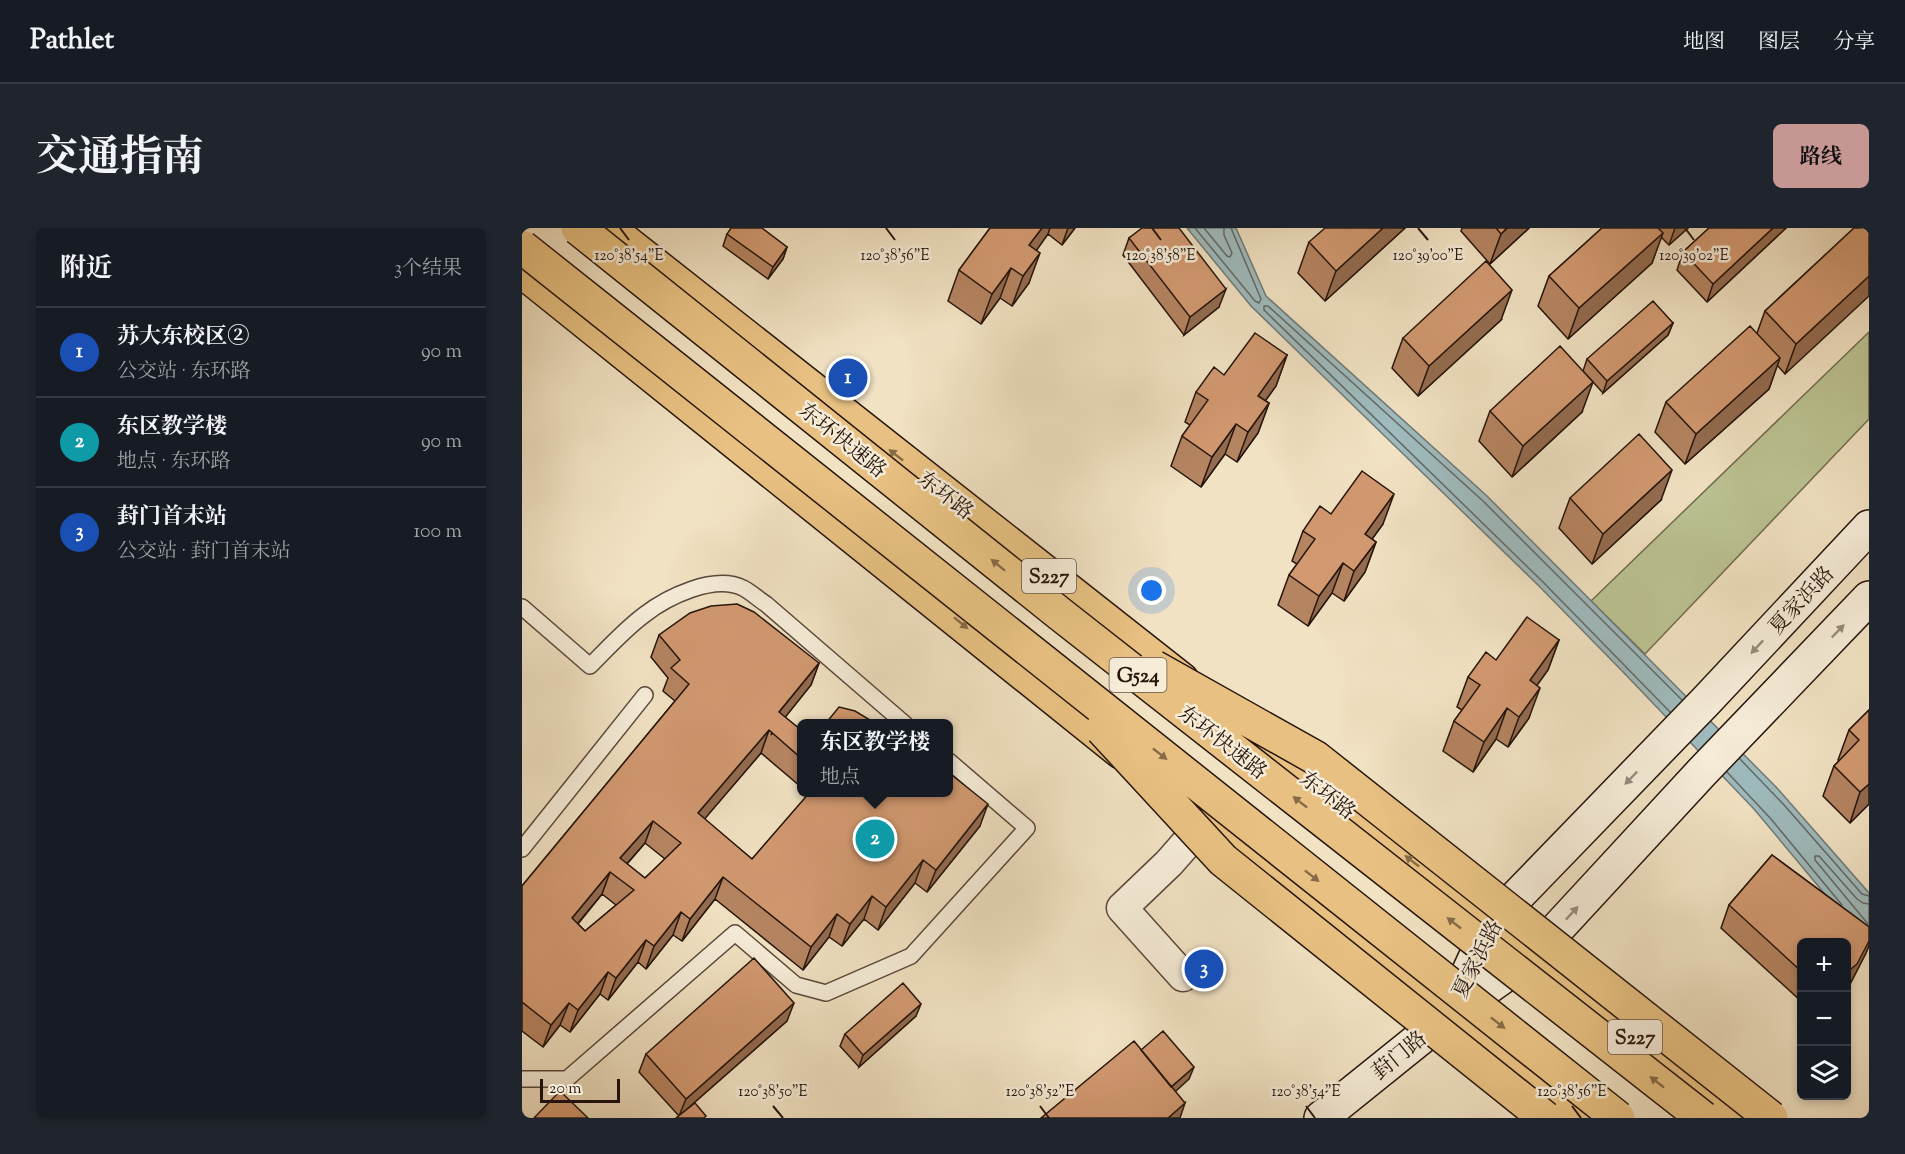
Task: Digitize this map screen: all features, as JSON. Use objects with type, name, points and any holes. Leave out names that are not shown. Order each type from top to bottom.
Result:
[{"type":"main road","name":"东环快速路","points":[[578,228],[1060,614],[1702,1118]]},
{"type":"main road","name":"东环路","points":[[608,228],[1737,1118]]},
{"type":"main road","name":"G524","points":[[522,248],[1618,1118]]},
{"type":"main road","points":[[522,271],[1206,821],[1580,1118]]},
{"type":"main road","name":"夏家浜路","points":[[1449,1015],[1491,923],[1706,701],[1869,527]]},
{"type":"main road","name":"夏家浜路","points":[[1449,1015],[1532,956],[1702,772],[1869,598]]},
{"type":"main road","points":[[1060,614],[1316,758],[1771,1118]]},
{"type":"main road","points":[[1029,651],[1223,860],[1545,1118]]},
{"type":"main road","name":"葑门路","points":[[1321,1118],[1449,1015]]},
{"type":"street","points":[[1183,976],[1122,908],[1169,863],[1206,821]]},
{"type":"lane","points":[[522,607],[590,666],[644,615],[671,599],[695,587],[721,584],[741,587],[766,604],[900,719]]},
{"type":"lane","points":[[522,849],[645,695]]},
{"type":"lane","points":[[522,1079],[567,1079],[735,933],[796,985],[826,993],[911,956],[1027,828],[953,765]]},
{"type":"green space","points":[[1869,332],[1869,419],[1645,654],[1591,601]]},
{"type":"water","points":[[1187,228],[1236,228],[1266,296],[1487,496],[1777,788],[1869,893],[1869,947],[1754,809],[1539,586],[1251,306]]},
{"type":"building","points":[[731,228],[762,228],[787,247],[773,267],[727,234]]},
{"type":"building","points":[[990,228],[1042,228],[1029,245],[1040,253],[1023,276],[1011,268],[992,294],[959,270]]},
{"type":"building","points":[[1142,228],[1179,228],[1226,289],[1190,317],[1129,238]]},
{"type":"building","points":[[1325,228],[1383,228],[1336,271],[1309,242]]},
{"type":"building","points":[[1496,228],[1507,228],[1501,234]]},
{"type":"building","points":[[1602,228],[1658,228],[1663,233],[1579,308],[1549,276]]},
{"type":"building","points":[[1709,228],[1773,228],[1713,284],[1683,252]]},
{"type":"building","points":[[1854,228],[1869,228],[1869,276],[1796,344],[1765,311]]},
{"type":"building","points":[[1486,261],[1512,290],[1429,366],[1403,338]]},
{"type":"building","points":[[1653,301],[1673,323],[1607,381],[1587,359]]},
{"type":"building","points":[[1750,326],[1780,358],[1696,434],[1666,402]]},
{"type":"building","points":[[1255,333],[1287,355],[1258,396],[1269,403],[1248,432],[1236,424],[1212,457],[1182,436],[1208,400],[1196,392],[1214,367],[1224,375]]},
{"type":"building","points":[[1560,346],[1593,382],[1523,446],[1490,411]]},
{"type":"building","points":[[1639,434],[1672,470],[1603,534],[1570,498]]},
{"type":"building","points":[[1362,471],[1394,494],[1365,534],[1376,542],[1354,571],[1343,563],[1319,596],[1289,575],[1315,539],[1303,531],[1320,506],[1331,514]]},
{"type":"building","points":[[737,604],[754,612],[819,663],[779,712],[797,727],[797,754],[769,730],[698,813],[752,859],[806,797],[953,797],[953,776],[988,804],[936,870],[923,860],[886,907],[872,896],[850,924],[837,914],[811,947],[723,877],[690,919],[681,912],[654,946],[646,940],[616,978],[608,972],[578,1010],[569,1003],[551,1025],[522,1002],[522,886],[689,684],[671,668],[680,660],[659,635],[690,613],[711,606]],"holes":[[[653,821],[681,843],[645,878],[620,858]],[[610,872],[634,890],[585,931],[572,918]]]},
{"type":"building","points":[[1527,617],[1559,640],[1530,680],[1540,688],[1519,717],[1507,708],[1484,742],[1454,721],[1480,685],[1468,677],[1486,652],[1496,660]]},
{"type":"building","points":[[839,707],[855,711],[868,719],[829,719]]},
{"type":"building","points":[[1869,710],[1869,784],[1860,792],[1834,766],[1859,740],[1849,730]]},
{"type":"building","points":[[1772,855],[1869,927],[1869,941],[1857,964],[1851,969],[1851,938],[1797,938],[1797,967],[1729,905]]},
{"type":"building","points":[[754,958],[794,1003],[686,1099],[646,1054]]},
{"type":"building","points":[[903,983],[921,1004],[863,1055],[845,1034]]},
{"type":"building","points":[[1163,1031],[1194,1067],[1171,1087],[1141,1050]]},
{"type":"building","points":[[1134,1041],[1185,1103],[1168,1118],[1041,1118]]},
{"type":"building","points":[[560,1091],[588,1118],[534,1118]]},
{"type":"building","points":[[695,1103],[706,1116],[704,1118],[676,1118]]},
{"type":"place","name":"苏大东校区②","points":[[848,378]]},
{"type":"place","name":"东区教学楼","points":[[875,839]]},
{"type":"place","name":"葑门首末站","points":[[1204,969]]}]
